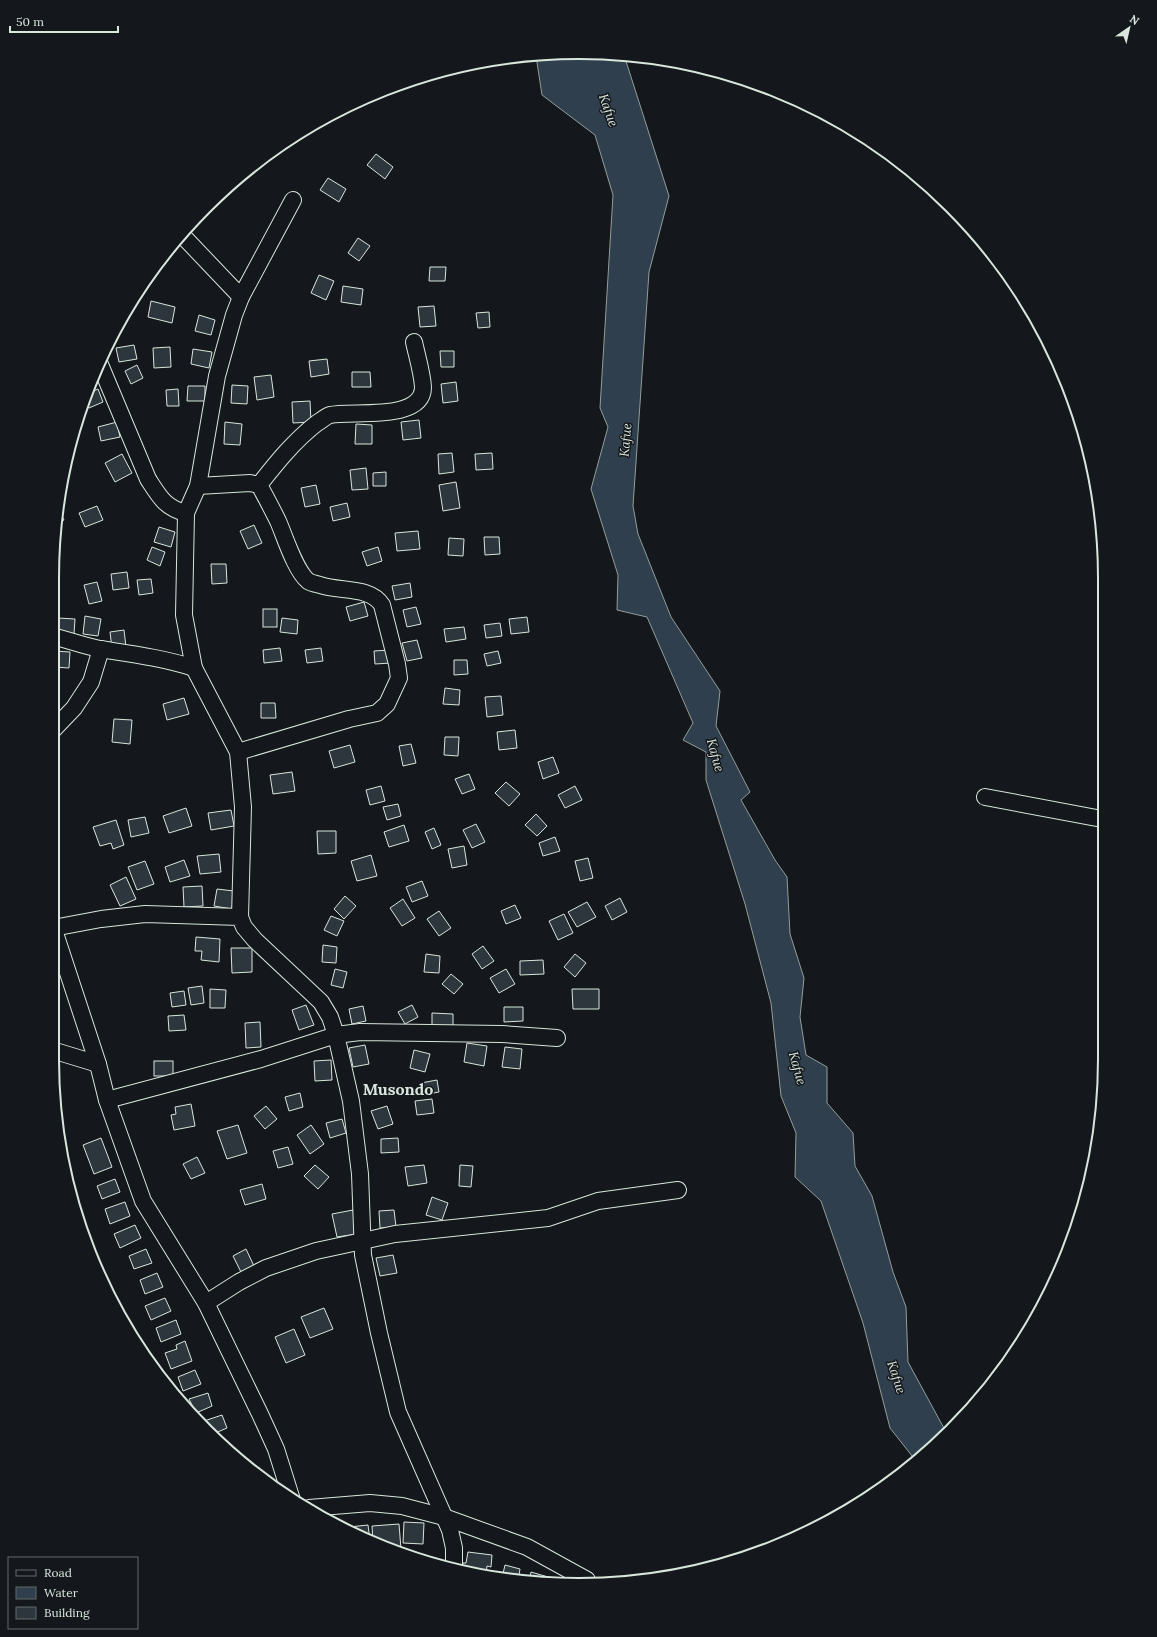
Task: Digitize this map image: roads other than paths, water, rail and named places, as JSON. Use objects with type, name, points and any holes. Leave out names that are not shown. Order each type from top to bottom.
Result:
[{"type":"street","points":[[293,200],[240,297],[218,376],[198,486],[186,513],[184,615],[194,668],[238,752],[243,807],[240,917],[244,927],[255,940],[320,1002],[330,1017],[336,1035],[351,1101],[360,1174],[363,1256],[378,1325],[398,1412],[450,1530],[454,1548],[454,1562]]},
{"type":"street","points":[[186,239],[240,297]]},
{"type":"street","points":[[259,485],[283,454],[304,433],[329,415],[399,410],[412,406],[420,400],[423,387],[414,342]]},
{"type":"street","points":[[103,371],[148,479],[158,495],[167,505],[178,511],[186,513]]},
{"type":"street","points":[[198,486],[250,483],[259,485],[278,520],[300,571],[309,582],[326,587],[365,592],[374,595],[379,600],[382,605],[397,664],[399,678],[387,704],[377,713],[349,719],[238,752]]},
{"type":"street","points":[[59,638],[100,649],[138,654],[175,662],[194,668]]},
{"type":"street","points":[[59,724],[74,708],[91,682],[100,649]]},
{"type":"street","points":[[985,797],[1098,818]]},
{"type":"street","points":[[59,925],[146,914],[240,917]]},
{"type":"street","points":[[59,944],[98,1064],[106,1100],[143,1201],[206,1303],[276,1449],[289,1489]]},
{"type":"street","points":[[106,1100],[261,1059],[336,1035],[360,1032],[502,1034],[557,1038]]},
{"type":"street","points":[[59,1052],[98,1064]]},
{"type":"street","points":[[206,1303],[239,1282],[266,1268],[316,1251],[395,1234],[548,1218],[598,1201],[678,1190]]},
{"type":"street","points":[[318,1507],[370,1503],[402,1506],[444,1517],[528,1547],[583,1578]]},
{"type":"water","name":"Kafue","points":[[578,59],[626,61],[669,196],[649,272],[633,506],[638,534],[671,617],[720,691],[716,726],[750,792],[741,800],[775,860],[787,877],[790,934],[804,978],[800,1017],[806,1055],[827,1067],[827,1103],[853,1133],[855,1166],[872,1196],[893,1272],[906,1307],[908,1362],[944,1428],[912,1456],[890,1428],[863,1323],[821,1201],[795,1177],[796,1133],[781,1096],[771,1003],[745,904],[706,780],[706,752],[683,740],[693,723],[647,617],[617,610],[618,575],[591,489],[608,427],[600,408],[613,195],[595,135],[542,95],[537,61]]},
{"type":"district","name":"Musondo","points":[[398,1089]]}]
